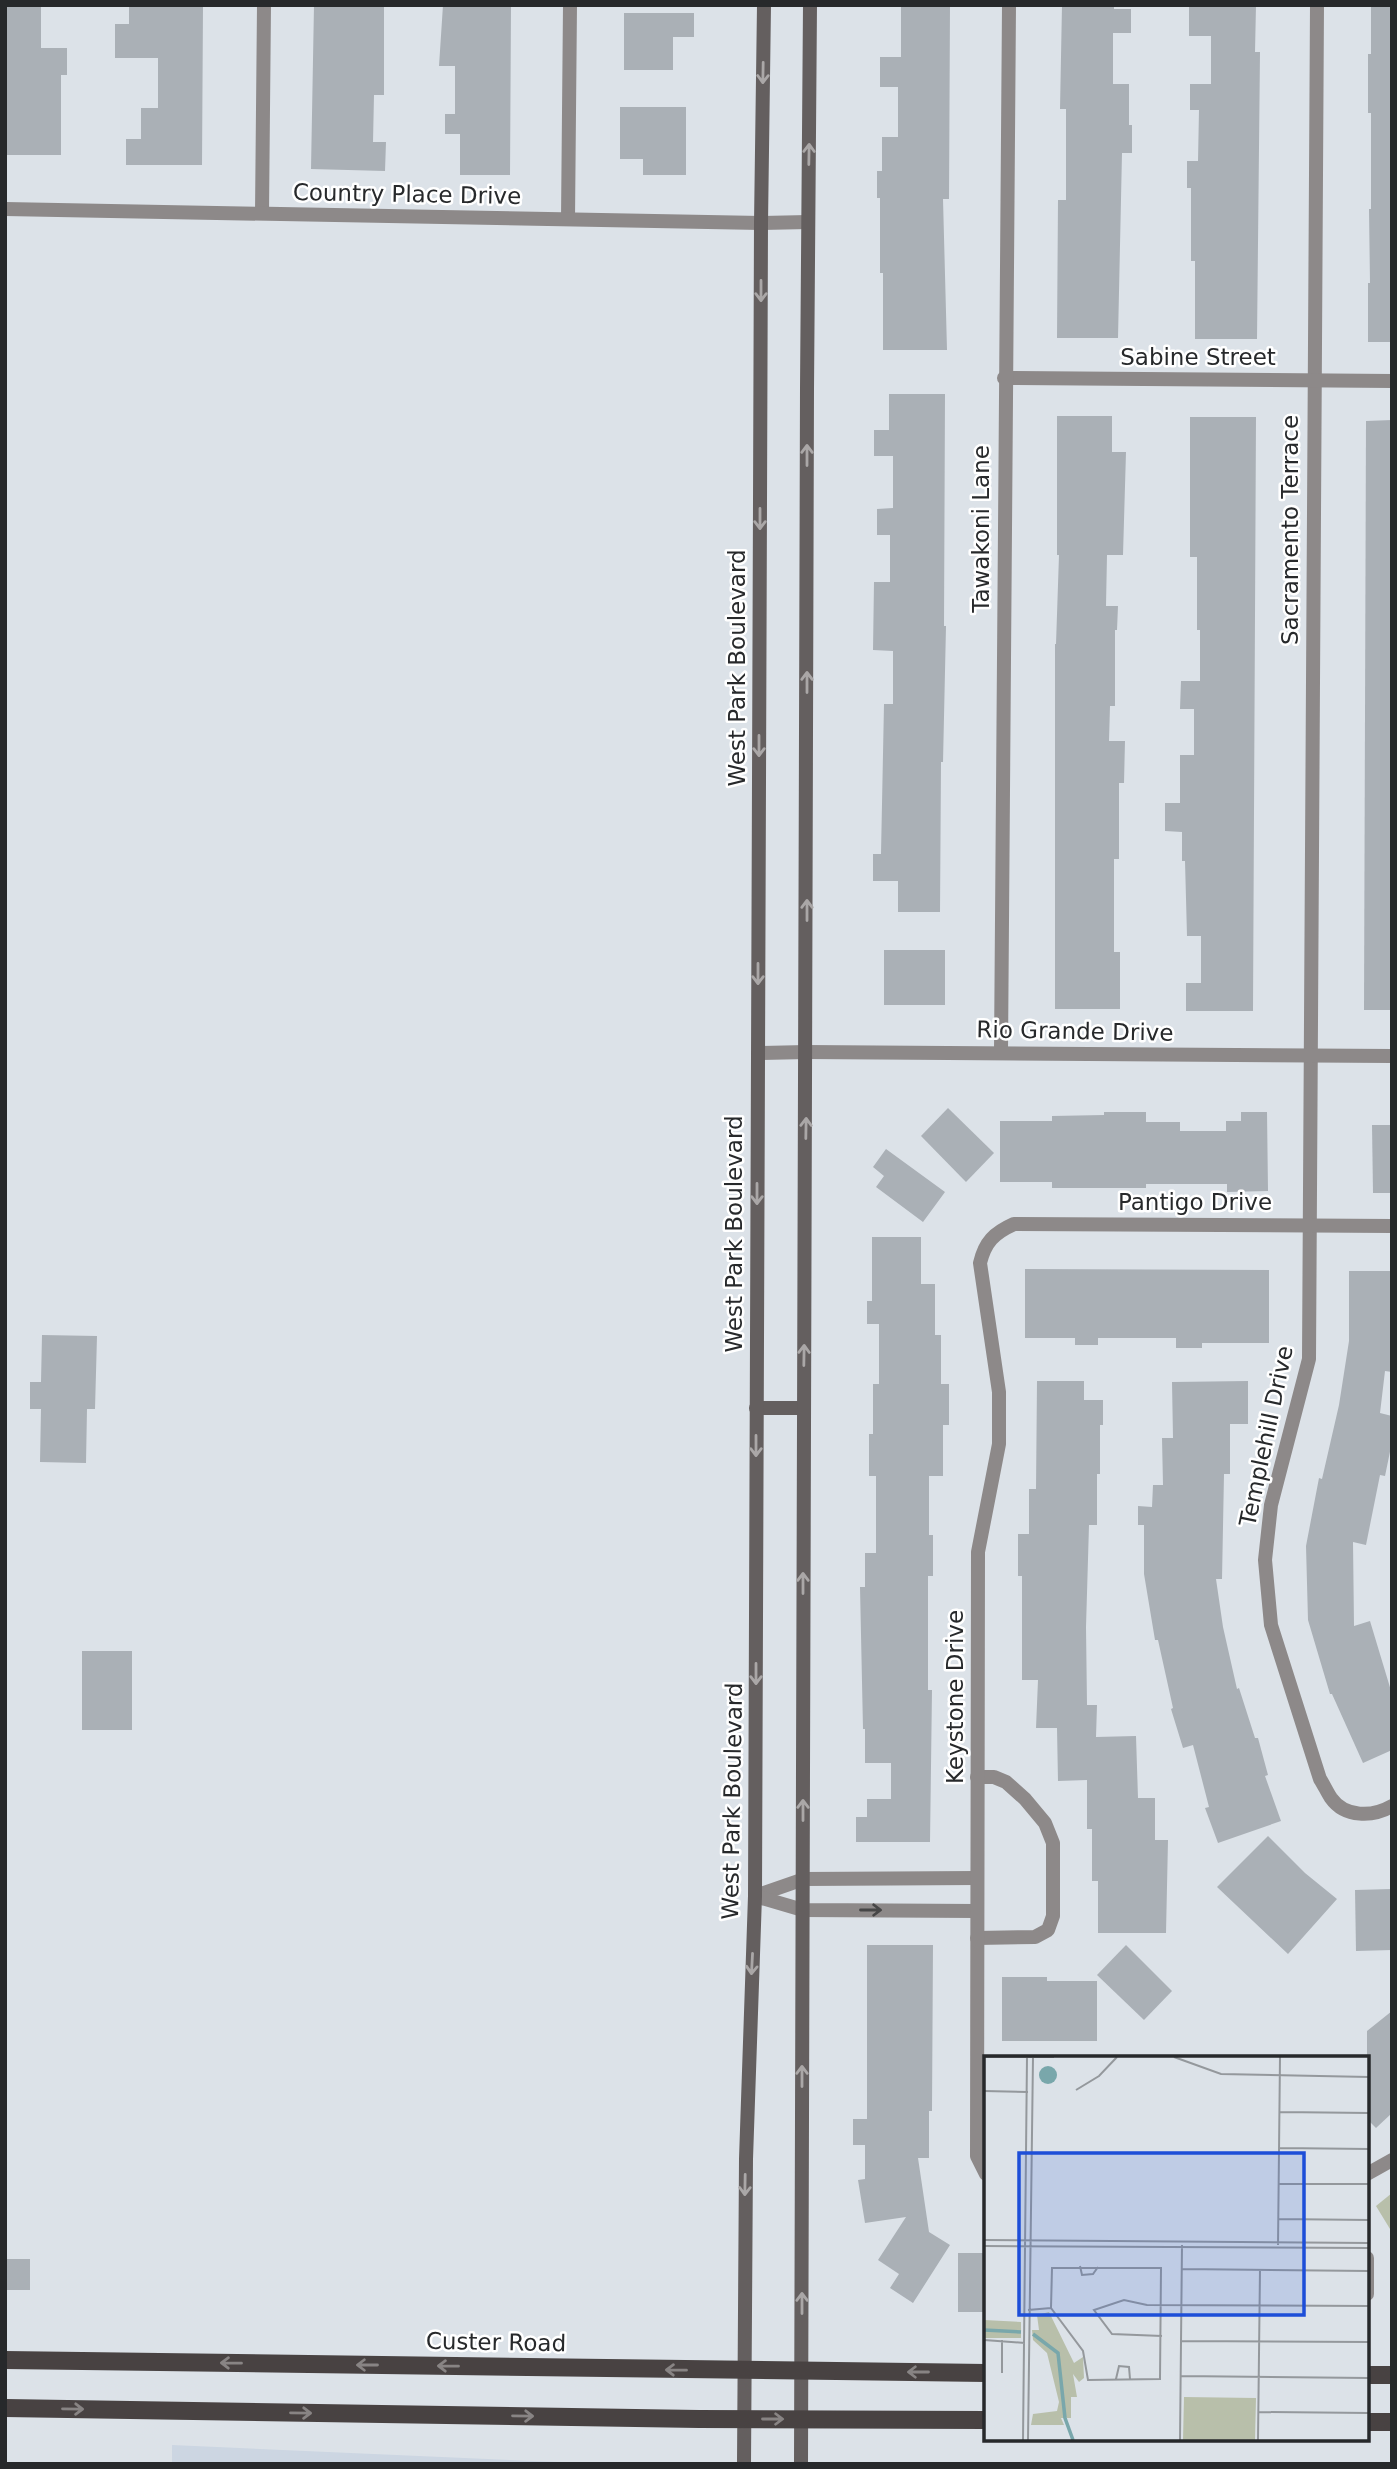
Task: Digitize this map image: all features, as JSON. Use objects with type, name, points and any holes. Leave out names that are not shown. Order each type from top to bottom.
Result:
[{"type":"main road","name":"West Park Boulevard","points":[[744,2464],[747,2088],[755,1896],[764,5]]},
{"type":"main road","points":[[801,2464],[810,5]]},
{"type":"main road","points":[[756,1408],[803,1408]]},
{"type":"main road","name":"Custer Road","points":[[5,2360],[984,2373]]},
{"type":"main road","points":[[1369,2375],[1392,2375]]},
{"type":"main road","points":[[5,2408],[984,2420]]},
{"type":"main road","points":[[1369,2422],[1392,2422]]},
{"type":"street","points":[[262,214],[264,5]]},
{"type":"street","points":[[568,219],[570,5]]},
{"type":"street","name":"Tawakoni Lane","points":[[1001,1052],[1004,378],[1009,5]]},
{"type":"street","name":"Sacramento Terrace","points":[[1312,1056],[1313,380],[1317,5]]},
{"type":"street","name":"Country Place Drive","points":[[5,209],[808,222]]},
{"type":"street","name":"Sabine Street","points":[[1004,378],[1392,381]]},
{"type":"street","name":"Rio Grande Drive","points":[[758,1053],[1001,1052],[1392,1056]]},
{"type":"street","name":"Templehill Drive","points":[[1312,1056],[1309,1359],[1271,1505],[1265,1560],[1271,1625],[1320,1779],[1332,1801],[1354,1813],[1368,1815],[1382,1812],[1392,1806]]},
{"type":"street","name":"Pantigo Drive","points":[[1000,1230],[1014,1224],[1392,1226]]},
{"type":"street","name":"Keystone Drive","points":[[984,2170],[977,2157],[978,1552],[999,1444],[999,1392],[979,1262],[989,1238],[1000,1230]]},
{"type":"street","points":[[976,1938],[1035,1937],[1048,1930],[1054,1916],[1053,1843],[1045,1823],[1006,1782],[994,1777],[977,1777]]},
{"type":"street","points":[[755,1896],[803,1879],[976,1878]]},
{"type":"street","points":[[755,1896],[803,1910],[976,1911]]},
{"type":"street","points":[[1369,2173],[1392,2160]]},
{"type":"shaded area","points":[[172,2445],[532,2461],[622,2464],[172,2464]]},
{"type":"green space","points":[[1392,2193],[1392,2255],[1390,2229],[1376,2206]]},
{"type":"building","points":[[5,5],[41,5],[41,48],[67,48],[67,75],[61,75],[61,155],[5,155]]},
{"type":"building","points":[[129,5],[203,5],[202,165],[126,165],[126,139],[141,139],[141,108],[158,108],[158,58],[115,58],[115,24],[129,24]]},
{"type":"building","points":[[314,5],[384,5],[384,95],[374,95],[373,142],[386,142],[385,171],[311,169]]},
{"type":"building","points":[[443,5],[511,5],[510,175],[460,175],[460,134],[445,134],[445,114],[455,114],[455,66],[439,66]]},
{"type":"building","points":[[901,5],[950,5],[949,199],[943,199],[947,350],[883,350],[883,273],[880,273],[880,198],[877,198],[877,171],[882,171],[882,137],[898,137],[898,87],[880,87],[880,57],[901,57]]},
{"type":"building","points":[[1062,5],[1114,5],[1114,9],[1131,9],[1131,33],[1113,33],[1113,84],[1129,84],[1129,125],[1132,125],[1132,153],[1122,153],[1118,338],[1057,338],[1058,200],[1066,200],[1066,109],[1060,109]]},
{"type":"building","points":[[1256,5],[1255,52],[1260,52],[1257,339],[1195,339],[1195,261],[1191,261],[1191,188],[1187,188],[1187,161],[1198,161],[1199,110],[1190,110],[1190,84],[1211,84],[1211,36],[1189,36],[1189,7]]},
{"type":"building","points":[[1371,5],[1392,5],[1392,342],[1368,342],[1371,113],[1368,113],[1368,54],[1371,54]]},
{"type":"building","points":[[624,13],[694,13],[694,37],[673,37],[673,70],[624,70]]},
{"type":"building","points":[[620,107],[686,107],[686,175],[643,175],[643,159],[620,159]]},
{"type":"building","points":[[889,394],[945,394],[946,626],[941,762],[940,912],[898,912],[898,881],[873,881],[873,854],[881,854],[884,704],[893,704],[893,651],[873,650],[874,582],[890,582],[890,535],[877,535],[877,509],[893,508],[893,456],[874,456],[874,430],[889,430]]},
{"type":"building","points":[[1057,416],[1112,416],[1112,452],[1126,452],[1123,555],[1107,555],[1106,606],[1118,606],[1115,630],[1115,706],[1110,706],[1109,741],[1125,741],[1124,783],[1119,783],[1119,859],[1114,859],[1114,952],[1120,952],[1120,1009],[1055,1009],[1055,644],[1059,555]]},
{"type":"building","points":[[1190,417],[1256,417],[1253,1011],[1186,1011],[1186,983],[1201,983],[1201,936],[1187,936],[1182,832],[1165,831],[1165,803],[1180,803],[1180,755],[1194,755],[1194,709],[1180,709],[1181,681],[1200,681],[1197,557],[1190,557]]},
{"type":"building","points":[[1392,420],[1392,1010],[1364,1010],[1366,421]]},
{"type":"building","points":[[884,950],[945,950],[945,1005],[884,1005]]},
{"type":"building","points":[[948,1108],[994,1153],[966,1182],[921,1136]]},
{"type":"building","points":[[1104,1112],[1146,1112],[1146,1122],[1180,1122],[1180,1131],[1226,1131],[1226,1121],[1241,1121],[1241,1112],[1267,1112],[1268,1191],[1227,1192],[1227,1184],[1146,1184],[1146,1188],[1052,1188],[1052,1182],[1000,1182],[1000,1121],[1052,1121],[1052,1116],[1104,1115]]},
{"type":"building","points":[[1372,1125],[1392,1125],[1392,1193],[1373,1193]]},
{"type":"building","points":[[886,1149],[945,1192],[923,1222],[876,1187],[884,1176],[873,1167]]},
{"type":"building","points":[[872,1237],[921,1237],[921,1284],[935,1284],[935,1335],[941,1335],[941,1384],[949,1384],[949,1425],[943,1425],[943,1476],[929,1476],[929,1535],[933,1535],[933,1576],[928,1576],[928,1690],[932,1690],[930,1842],[856,1842],[856,1817],[867,1817],[867,1799],[891,1799],[891,1763],[865,1763],[863,1729],[860,1587],[865,1587],[865,1553],[876,1553],[876,1476],[869,1476],[869,1434],[873,1434],[873,1384],[879,1384],[879,1324],[867,1324],[867,1301],[872,1301]]},
{"type":"building","points":[[1025,1269],[1269,1270],[1269,1343],[1202,1343],[1202,1348],[1176,1348],[1176,1338],[1098,1338],[1098,1345],[1075,1345],[1075,1338],[1025,1338]]},
{"type":"building","points":[[1349,1271],[1392,1271],[1392,1372],[1385,1371],[1380,1413],[1392,1416],[1392,1442],[1385,1476],[1380,1475],[1366,1545],[1353,1542],[1354,1626],[1370,1621],[1392,1694],[1392,1750],[1363,1763],[1330,1694],[1308,1620],[1306,1546],[1319,1478],[1322,1479],[1339,1405],[1349,1341]]},
{"type":"building","points":[[42,1335],[97,1336],[95,1409],[87,1409],[86,1463],[40,1462],[41,1409],[30,1409],[30,1382],[41,1382]]},
{"type":"building","points":[[1037,1381],[1084,1381],[1084,1400],[1103,1400],[1100,1474],[1097,1474],[1097,1525],[1089,1525],[1087,1705],[1097,1705],[1096,1737],[1136,1736],[1138,1798],[1155,1798],[1155,1840],[1168,1840],[1166,1933],[1098,1933],[1098,1881],[1092,1881],[1092,1829],[1087,1829],[1087,1780],[1058,1781],[1057,1728],[1036,1728],[1038,1680],[1022,1680],[1022,1576],[1018,1576],[1018,1534],[1029,1534],[1029,1489],[1036,1489]]},
{"type":"building","points":[[1248,1381],[1248,1424],[1230,1424],[1230,1474],[1224,1474],[1222,1579],[1216,1579],[1223,1627],[1237,1689],[1239,1688],[1255,1738],[1258,1738],[1268,1775],[1265,1776],[1281,1821],[1218,1843],[1205,1808],[1209,1807],[1193,1745],[1183,1748],[1171,1709],[1173,1708],[1158,1640],[1155,1640],[1144,1574],[1144,1525],[1138,1525],[1138,1506],[1152,1507],[1153,1485],[1163,1485],[1162,1438],[1173,1438],[1172,1382]]},
{"type":"building","points":[[82,1651],[132,1651],[132,1730],[82,1730]]},
{"type":"building","points":[[1268,1836],[1305,1873],[1337,1899],[1288,1954],[1217,1887]]},
{"type":"building","points":[[1392,1889],[1392,1950],[1356,1951],[1355,1890]]},
{"type":"building","points":[[867,1945],[933,1945],[932,2111],[929,2111],[929,2158],[918,2158],[929,2232],[950,2245],[913,2303],[890,2288],[899,2274],[878,2260],[906,2217],[865,2223],[858,2180],[865,2179],[865,2145],[853,2145],[853,2119],[867,2119]]},
{"type":"building","points":[[1126,1945],[1172,1991],[1144,2020],[1097,1975]]},
{"type":"building","points":[[1002,1977],[1047,1977],[1047,1981],[1097,1981],[1097,2041],[1002,2041]]},
{"type":"building","points":[[1392,2011],[1392,2113],[1376,2128],[1369,2121],[1367,2031]]},
{"type":"building","points":[[958,2253],[984,2253],[984,2312],[958,2312]]},
{"type":"building","points":[[5,2259],[30,2259],[30,2290],[5,2290]]}]
